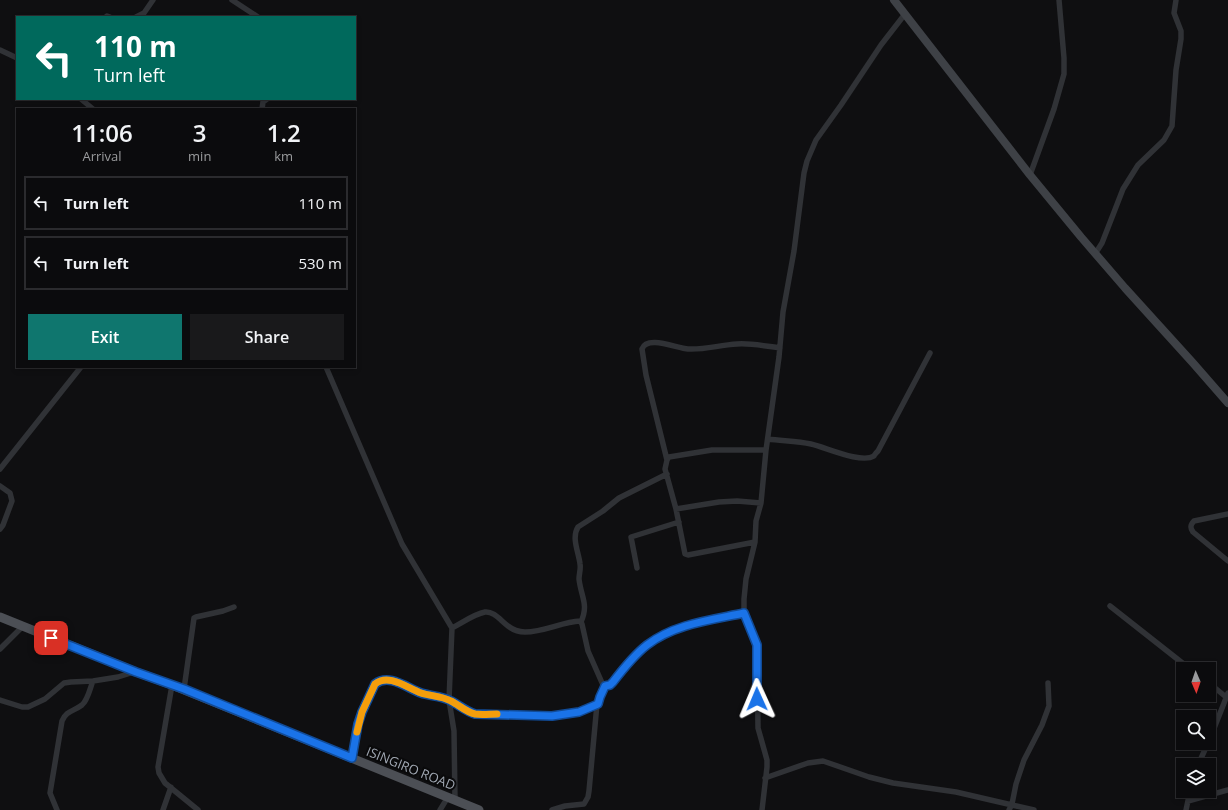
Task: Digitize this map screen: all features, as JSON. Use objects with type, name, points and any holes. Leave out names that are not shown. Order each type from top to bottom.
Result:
[{"type":"main road","points":[[894,0],[1030,175],[1095,254],[1228,403]]},
{"type":"main road","name":"ISINGIRO ROAD","points":[[0,617],[136,672],[184,689],[479,810]]},
{"type":"street","points":[[138,16],[144,13],[153,0]]},
{"type":"street","points":[[232,0],[256,16]]},
{"type":"street","points":[[1030,175],[1054,109],[1064,74],[1059,0]]},
{"type":"street","points":[[1095,254],[1102,243],[1123,189],[1143,159],[1164,140],[1172,126],[1176,70],[1181,39],[1181,31],[1174,14],[1176,0]]},
{"type":"street","points":[[762,810],[767,760],[758,728],[757,645],[744,613],[744,599],[746,579],[755,542],[756,521],[761,503],[783,312],[794,251],[803,180],[807,161],[816,140],[845,100],[881,45],[905,14]]},
{"type":"street","points":[[0,50],[16,58]]},
{"type":"street","points":[[82,100],[92,108]]},
{"type":"street","points":[[755,542],[687,555],[685,552],[676,509],[665,468],[667,460],[642,355],[644,346],[648,343],[655,342],[680,348],[700,350],[737,344],[752,344],[780,348]]},
{"type":"street","points":[[768,439],[804,443],[861,458],[874,455],[878,451],[930,353]]},
{"type":"street","points":[[0,469],[80,368]]},
{"type":"street","points":[[326,368],[402,544],[452,628],[449,700],[454,731],[451,799],[440,810]]},
{"type":"street","points":[[667,460],[669,457],[712,450],[766,450]]},
{"type":"street","points":[[605,686],[588,651],[581,622],[586,608],[580,581],[580,563],[577,553],[575,531],[578,527],[603,511],[619,498],[667,474]]},
{"type":"street","points":[[0,486],[10,493],[12,501],[0,529]]},
{"type":"street","points":[[676,509],[731,501],[761,503]]},
{"type":"street","points":[[1228,514],[1194,521],[1191,524],[1191,529],[1228,560]]},
{"type":"street","points":[[637,568],[632,537],[679,522]]},
{"type":"street","points":[[1110,606],[1181,662]]},
{"type":"street","points":[[184,689],[194,618],[234,607]]},
{"type":"street","points":[[452,628],[480,613],[487,612],[492,613],[508,626],[518,631],[527,632],[578,621],[581,622]]},
{"type":"street","points":[[552,810],[565,806],[580,805],[586,802],[589,791],[598,704],[605,686],[610,685],[633,658],[662,635],[674,629],[744,613]]},
{"type":"street","points":[[0,649],[22,627]]},
{"type":"street","points":[[0,700],[22,707],[28,707],[45,699],[64,683],[93,681],[118,677],[136,672]]},
{"type":"street","points":[[352,758],[358,724],[362,712],[375,684],[379,680],[391,681],[420,693],[449,700],[475,714],[552,716],[579,712],[598,704]]},
{"type":"street","points":[[57,810],[50,794],[62,721],[68,712],[82,704],[86,699],[93,681]]},
{"type":"street","points":[[1011,807],[1016,784],[1024,760],[1042,725],[1049,706],[1048,683]]},
{"type":"street","points":[[172,685],[158,767],[159,773],[165,783],[198,810]]},
{"type":"street","points":[[1216,688],[1227,695],[1216,724]]},
{"type":"street","points":[[765,778],[808,763],[823,761],[869,777],[893,783],[912,787],[937,789],[1011,807],[1034,810]]},
{"type":"street","points":[[162,810],[171,788]]},
{"type":"street","points":[[1188,801],[1228,790]]},
{"type":"street","points":[[1186,810],[1189,798]]},
{"type":"slow traffic","points":[[357,732],[362,712],[375,684],[379,680],[391,681],[420,693],[449,700],[475,714],[497,714]]},
{"type":"route","points":[[51,638],[136,672],[184,689],[352,758],[358,724],[362,712],[375,684],[379,680],[391,681],[420,693],[449,700],[475,714],[552,716],[579,712],[598,704],[605,686],[610,685],[633,658],[662,635],[674,629],[744,613],[757,645],[757,699]]}]
